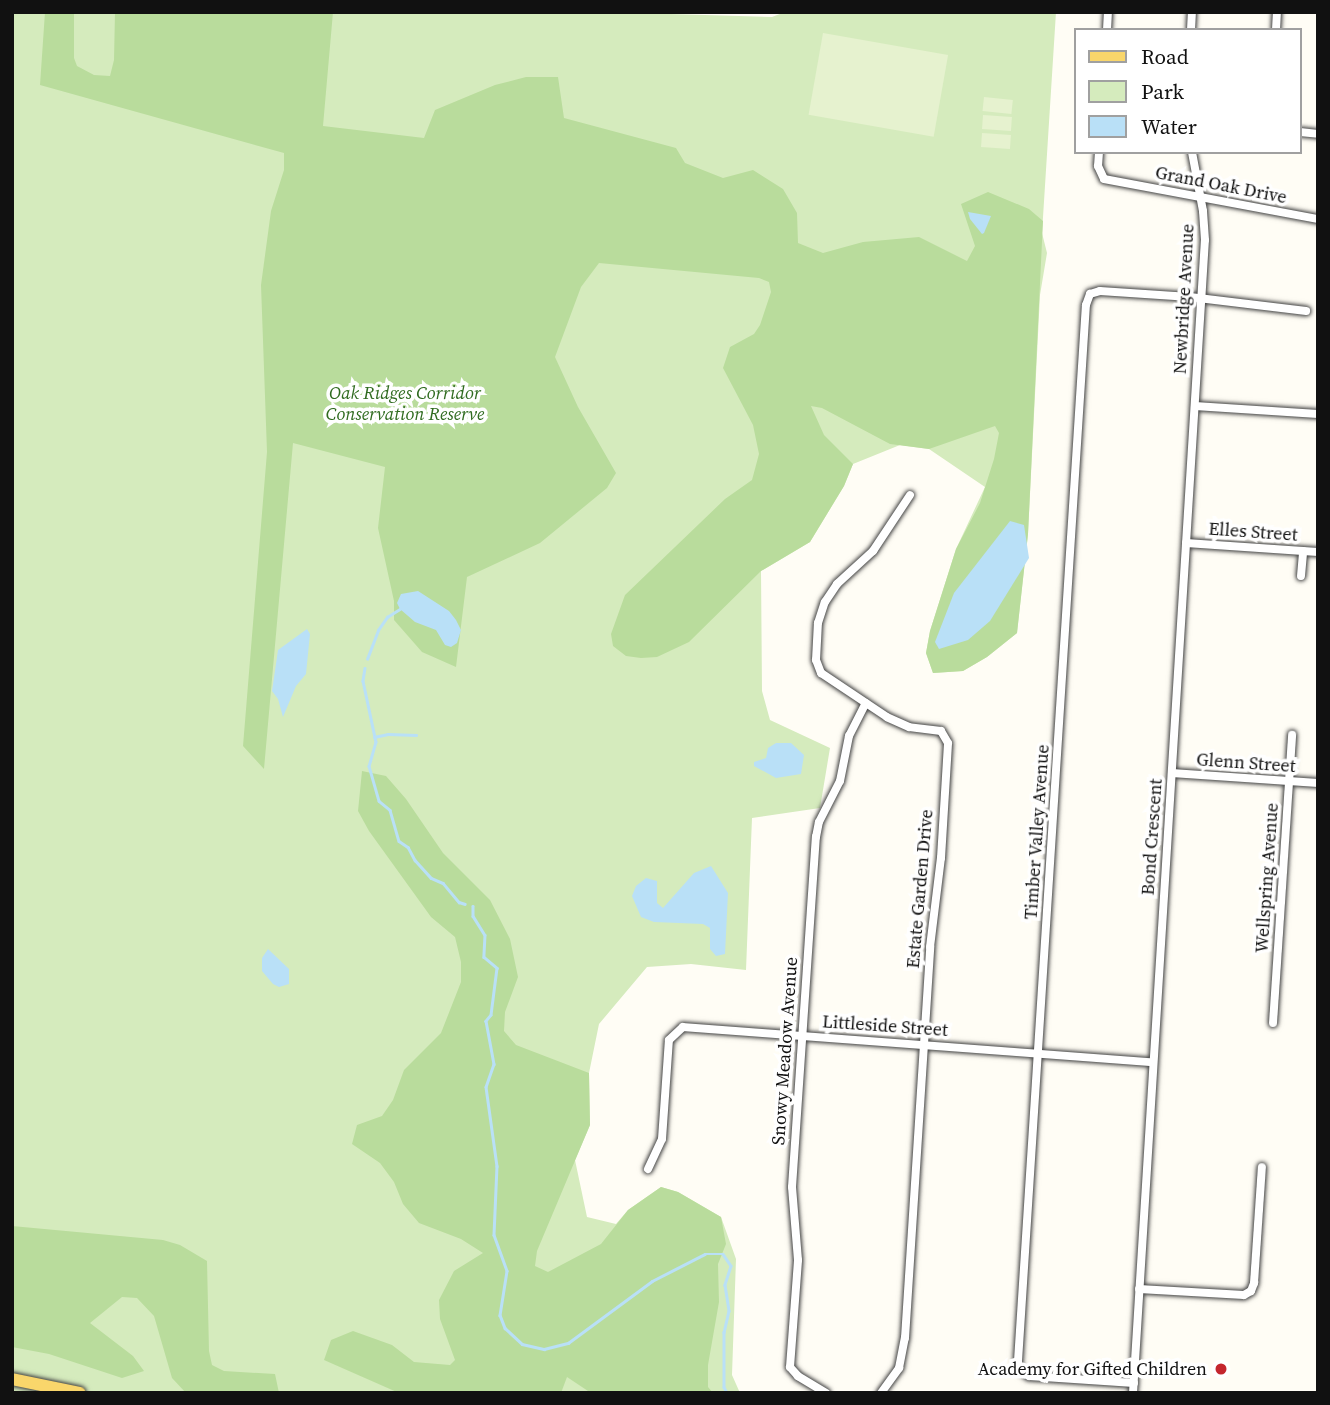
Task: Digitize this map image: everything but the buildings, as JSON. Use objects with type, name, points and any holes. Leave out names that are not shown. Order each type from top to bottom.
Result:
[{"type":"main road","points":[[12,1379],[80,1393]]},
{"type":"street","name":"Grand Oak Drive","points":[[1099,154],[1098,166],[1104,179],[1318,219]]},
{"type":"street","name":"Newbridge Avenue","points":[[1192,154],[1201,198],[1205,240],[1195,406]]},
{"type":"street","name":"Timber Valley Avenue","points":[[1133,1388],[1032,1377],[1018,1368],[1086,304],[1090,295],[1100,290],[1202,298],[1306,311]]},
{"type":"street","points":[[1195,406],[1318,414]]},
{"type":"street","name":"Bond Crescent","points":[[1133,1388],[1195,406]]},
{"type":"street","name":"Estate Garden Drive","points":[[881,1393],[899,1368],[904,1349],[948,743],[941,731],[900,724],[866,703],[818,670],[816,660],[818,623],[831,592],[873,551],[910,495]]},
{"type":"street","name":"Elles Street","points":[[1186,543],[1318,552]]},
{"type":"street","points":[[1301,576],[1303,551]]},
{"type":"street","name":"Snowy Meadow Avenue","points":[[826,1393],[798,1376],[790,1367],[797,1260],[792,1186],[816,837],[819,822],[840,781],[849,736],[866,703]]},
{"type":"street","name":"Wellspring Avenue","points":[[1273,1023],[1292,735]]},
{"type":"street","name":"Glenn Street","points":[[1172,774],[1318,783]]},
{"type":"street","name":"Littleside Street","points":[[648,1169],[662,1139],[669,1040],[683,1027],[1038,1051],[1153,1062]]},
{"type":"street","points":[[1139,1289],[1244,1296],[1251,1291],[1254,1283],[1262,1167]]},
{"type":"green space","name":"Oak Ridges Corridor Conservation Reserve","points":[[12,12],[603,12],[772,17],[785,12],[1056,12],[1042,233],[1047,253],[1040,295],[1028,534],[1017,633],[987,657],[963,671],[933,673],[926,653],[930,631],[956,549],[985,487],[929,449],[900,445],[853,464],[844,486],[810,542],[761,571],[762,691],[770,720],[830,748],[820,808],[752,818],[746,970],[691,964],[647,967],[599,1024],[589,1073],[590,1125],[575,1160],[587,1217],[616,1224],[628,1210],[661,1187],[678,1192],[721,1217],[736,1259],[732,1375],[740,1393],[12,1393]]},
{"type":"green space","points":[[45,12],[74,12],[74,58],[77,66],[94,75],[110,76],[114,60],[115,12],[333,12],[323,126],[424,138],[435,110],[495,85],[526,77],[558,77],[564,118],[676,148],[685,163],[723,178],[753,170],[783,189],[797,213],[798,243],[823,253],[863,242],[919,237],[967,261],[975,246],[961,204],[988,192],[1029,209],[1043,221],[1028,534],[1017,633],[987,657],[963,671],[933,673],[926,653],[930,631],[956,549],[980,503],[994,459],[999,433],[995,426],[929,449],[890,444],[822,408],[811,406],[824,435],[853,464],[844,486],[810,542],[761,571],[689,642],[657,657],[641,658],[626,656],[613,646],[611,634],[625,595],[725,499],[752,480],[759,454],[753,425],[723,368],[730,347],[754,334],[760,325],[771,292],[769,282],[759,278],[599,263],[581,287],[555,357],[578,407],[616,473],[607,488],[540,543],[467,577],[456,667],[422,652],[394,620],[394,601],[378,528],[385,467],[293,443],[264,769],[243,746],[267,452],[261,285],[271,211],[284,170],[284,153],[40,85]]},
{"type":"green space","points":[[823,33],[948,55],[934,137],[809,115]]},
{"type":"green space","points":[[984,97],[1013,100],[1011,114],[983,111]]},
{"type":"green space","points":[[983,115],[1012,117],[1011,131],[982,129]]},
{"type":"green space","points":[[982,133],[1011,135],[1010,149],[981,147]]},
{"type":"green space","points":[[362,771],[386,776],[406,799],[443,853],[490,900],[510,939],[518,977],[505,1012],[504,1031],[516,1045],[589,1073],[590,1125],[537,1251],[535,1266],[548,1272],[601,1244],[628,1210],[661,1187],[678,1192],[721,1217],[726,1244],[718,1264],[719,1302],[708,1365],[708,1387],[713,1393],[591,1393],[567,1377],[561,1393],[399,1393],[324,1360],[331,1340],[353,1331],[392,1345],[414,1362],[450,1365],[455,1360],[440,1319],[439,1300],[454,1271],[483,1253],[461,1239],[419,1223],[403,1204],[394,1182],[380,1163],[352,1144],[357,1125],[382,1116],[393,1100],[404,1070],[441,1033],[461,982],[461,962],[455,937],[431,917],[369,831],[358,811]]},
{"type":"green space","points":[[12,1226],[163,1240],[180,1245],[207,1261],[209,1351],[212,1365],[224,1371],[275,1374],[279,1393],[186,1393],[172,1378],[154,1316],[137,1298],[122,1297],[90,1323],[133,1356],[144,1371],[122,1378],[49,1354],[12,1347]]},
{"type":"water","points":[[968,212],[991,216],[984,233],[982,234],[970,219]]},
{"type":"water","points":[[1010,521],[1024,525],[1029,558],[990,621],[968,640],[939,649],[935,642],[954,593]]},
{"type":"water","points":[[418,591],[449,611],[456,620],[461,630],[457,643],[451,647],[445,645],[436,630],[415,622],[400,609],[397,603],[401,594]]},
{"type":"water","points":[[307,629],[310,634],[306,674],[296,686],[283,717],[278,699],[272,691],[278,650]]},
{"type":"water","points":[[776,743],[791,743],[804,755],[801,774],[776,778],[754,766],[754,762],[766,758],[768,748]]},
{"type":"water","points":[[711,866],[728,893],[725,954],[716,956],[710,949],[710,928],[703,924],[654,922],[641,917],[632,896],[636,886],[646,878],[657,881],[657,903],[663,908],[694,873]]},
{"type":"water","points":[[268,949],[289,969],[289,984],[279,987],[262,971],[262,958]]},
{"type":"waterway","points":[[367,659],[378,630],[387,617],[400,609]]},
{"type":"waterway","points":[[365,668],[363,681],[376,742],[369,766],[379,801],[390,810],[399,841],[408,847],[415,860],[431,878],[443,883],[459,902],[465,904]]},
{"type":"waterway","points":[[374,737],[388,734],[416,735]]},
{"type":"waterway","points":[[473,906],[473,916],[485,935],[484,957],[497,968],[491,1015],[486,1021],[494,1064],[486,1087],[497,1166],[494,1235],[507,1271],[500,1315],[505,1328],[522,1344],[544,1349],[568,1343],[652,1281],[705,1254],[723,1254],[731,1266],[725,1285],[729,1311],[724,1332],[724,1387],[727,1393]]},
{"type":"place","name":"Academy for Gifted Children","points":[[1221,1369]]}]
